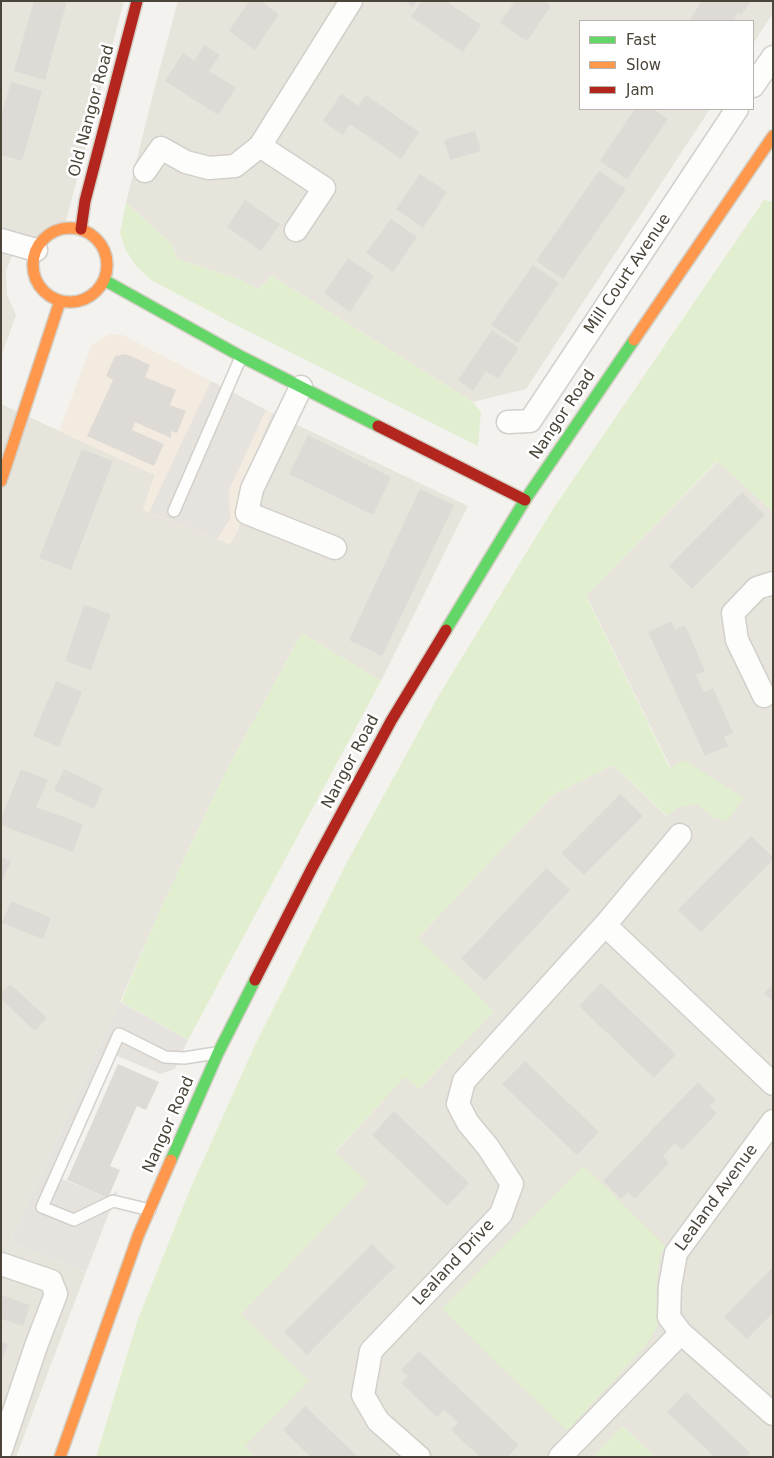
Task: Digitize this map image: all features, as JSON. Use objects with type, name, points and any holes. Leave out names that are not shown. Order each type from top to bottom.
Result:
[{"type":"main road","name":"Old Nangor Road","points":[[81,229],[85,201],[137,1]]},
{"type":"main road","name":"Nangor Road","points":[[60,1457],[138,1236],[218,1053],[311,870],[391,721],[525,500],[773,136]]},
{"type":"main road","points":[[62,228],[81,229],[95,237],[102,246],[106,257],[107,269],[104,280],[98,290],[88,297],[77,302],[60,301],[44,292],[37,283],[33,273],[33,261],[36,250],[42,240],[51,233],[62,228]]},
{"type":"main road","points":[[104,280],[242,357],[525,500]]},
{"type":"main road","points":[[1,481],[60,301]]},
{"type":"street","points":[[145,171],[160,148],[186,162],[209,168],[235,166],[260,146],[351,1]]},
{"type":"street","points":[[754,85],[773,57]]},
{"type":"street","name":"Mill Court Avenue","points":[[508,422],[530,421],[736,110]]},
{"type":"street","points":[[260,146],[324,188],[296,230]]},
{"type":"street","points":[[1,240],[36,250]]},
{"type":"street","points":[[301,387],[252,489],[247,512],[335,548]]},
{"type":"street","points":[[764,696],[737,640],[733,613],[757,588],[773,582]]},
{"type":"street","name":"Lealand Drive","points":[[419,1457],[378,1421],[362,1395],[371,1351],[501,1214],[512,1184],[488,1146],[468,1123],[458,1104],[464,1080],[604,925],[680,835]]},
{"type":"street","points":[[604,925],[773,1084]]},
{"type":"street","name":"Lealand Avenue","points":[[773,1121],[676,1254],[670,1286],[669,1317],[681,1333],[773,1414]]},
{"type":"street","points":[[1,1264],[51,1282],[56,1294],[36,1346],[1,1450]]},
{"type":"street","points":[[560,1457],[681,1333]]},
{"type":"lane","points":[[174,511],[242,357]]},
{"type":"lane","points":[[150,1210],[113,1201],[74,1220],[42,1207],[119,1034],[164,1057],[184,1058],[218,1053]]},
{"type":"shaded area","points":[[1,1],[124,1],[62,236],[44,234],[14,251],[6,271],[7,295],[16,315],[1,357]]},
{"type":"shaded area","points":[[178,1],[773,1],[773,13],[754,42],[754,20],[579,20],[579,110],[709,110],[526,389],[473,402],[272,276],[259,289],[236,278],[177,259],[172,244],[126,203]]},
{"type":"shaded area","points":[[108,334],[123,335],[272,413],[238,494],[239,528],[230,544],[143,510],[155,475],[59,431],[91,346]]},
{"type":"shaded area","points":[[211,381],[266,410],[229,490],[230,519],[217,539],[149,512]]},
{"type":"shaded area","points":[[1,404],[155,475],[143,510],[230,544],[239,528],[238,494],[272,413],[468,506],[381,681],[302,633],[226,771],[160,910],[10,1242],[86,1272],[16,1457],[1,1457]]},
{"type":"shaded area","points":[[718,461],[773,512],[773,1457],[655,1457],[622,1426],[595,1455],[596,1457],[255,1457],[245,1447],[241,1314],[367,1183],[335,1153],[405,1076],[419,1089],[494,1011],[417,939],[553,795],[613,765],[666,816],[676,808],[671,768],[586,595]]},
{"type":"shaded area","points":[[120,1002],[188,1040],[175,1069],[160,1074],[115,1055],[60,1178],[108,1198],[118,1190],[86,1272],[10,1242]]},
{"type":"green space","points":[[764,200],[773,202],[773,512],[717,461],[586,596],[670,768],[684,760],[744,798],[727,821],[714,818],[697,804],[676,808],[667,816],[613,765],[553,795],[418,938],[494,1011],[419,1089],[405,1077],[335,1152],[368,1183],[241,1314],[309,1381],[245,1446],[255,1457],[96,1457],[138,1319],[189,1192],[255,1045],[346,864],[439,695],[553,509]]},
{"type":"green space","points":[[126,203],[172,244],[177,259],[236,278],[259,289],[272,276],[473,402],[481,412],[478,446],[234,324],[151,280],[136,266],[125,249],[120,233]]},
{"type":"green space","points":[[302,633],[381,681],[188,1040],[121,1002],[160,910],[226,771]]},
{"type":"green space","points":[[583,1166],[666,1246],[660,1255],[656,1290],[658,1325],[647,1344],[567,1431],[442,1309]]},
{"type":"green space","points":[[622,1426],[655,1457],[596,1457],[595,1455]]},
{"type":"building","points":[[34,1],[67,1],[45,80],[14,71]]},
{"type":"building","points":[[249,1],[260,1],[279,14],[255,50],[229,31]]},
{"type":"building","points":[[404,1],[417,1],[413,7]]},
{"type":"building","points":[[422,1],[446,1],[481,25],[463,52],[411,17]]},
{"type":"building","points":[[515,1],[544,1],[551,6],[527,41],[500,23]]},
{"type":"building","points":[[702,1],[751,1],[741,15],[738,13],[734,20],[690,20]]},
{"type":"building","points":[[204,45],[220,55],[209,71],[236,88],[218,115],[165,81],[183,53],[194,61]]},
{"type":"building","points":[[11,82],[42,91],[22,161],[1,155],[1,116]]},
{"type":"building","points":[[341,94],[358,106],[366,95],[419,132],[401,159],[350,124],[343,135],[323,121]]},
{"type":"building","points":[[634,110],[654,110],[668,119],[627,179],[600,161]]},
{"type":"building","points":[[475,131],[481,151],[450,160],[444,140]]},
{"type":"building","points":[[599,171],[626,189],[563,279],[536,261]]},
{"type":"building","points":[[420,174],[447,192],[423,228],[396,209]]},
{"type":"building","points":[[245,200],[280,224],[261,251],[227,227]]},
{"type":"building","points":[[391,219],[417,237],[393,272],[366,253]]},
{"type":"building","points":[[348,258],[374,276],[350,312],[324,293]]},
{"type":"building","points":[[533,265],[559,283],[518,343],[491,325]]},
{"type":"building","points":[[492,330],[519,348],[498,379],[486,371],[473,391],[458,380]]},
{"type":"building","points":[[126,354],[150,365],[145,377],[176,390],[170,405],[186,411],[177,433],[171,431],[171,438],[135,422],[132,430],[164,444],[154,466],[87,436],[113,380],[106,376],[115,356]]},
{"type":"building","points":[[308,435],[391,477],[373,515],[289,474]]},
{"type":"building","points":[[82,449],[113,461],[71,570],[39,558]]},
{"type":"building","points":[[420,489],[454,505],[382,656],[349,640]]},
{"type":"building","points":[[742,492],[765,515],[692,589],[669,566]]},
{"type":"building","points":[[84,605],[111,614],[91,670],[65,661]]},
{"type":"building","points":[[671,621],[675,630],[685,625],[705,671],[696,675],[704,692],[713,688],[733,733],[724,737],[728,746],[705,756],[648,632]]},
{"type":"building","points":[[56,681],[82,692],[59,747],[33,736]]},
{"type":"building","points":[[21,769],[48,780],[36,807],[83,824],[73,852],[1,825],[1,819]]},
{"type":"building","points":[[64,769],[103,788],[94,809],[54,790]]},
{"type":"building","points":[[620,794],[643,816],[584,875],[561,853]]},
{"type":"building","points":[[751,836],[773,857],[773,860],[701,932],[678,910]]},
{"type":"building","points":[[1,857],[11,861],[1,884]]},
{"type":"building","points":[[546,868],[570,890],[485,981],[461,959]]},
{"type":"building","points":[[11,901],[51,918],[43,939],[2,923]]},
{"type":"building","points":[[601,983],[676,1054],[654,1078],[579,1006]]},
{"type":"building","points":[[10,984],[47,1018],[35,1031],[1,999],[1,993]]},
{"type":"building","points":[[773,984],[773,1001],[764,993]]},
{"type":"building","points":[[525,1061],[599,1132],[577,1155],[502,1084]]},
{"type":"building","points":[[118,1064],[159,1082],[146,1110],[137,1106],[110,1166],[120,1170],[108,1198],[67,1180]]},
{"type":"building","points":[[698,1082],[716,1100],[709,1106],[717,1113],[682,1150],[675,1143],[663,1156],[669,1163],[635,1199],[628,1192],[621,1199],[603,1181]]},
{"type":"building","points":[[394,1111],[469,1183],[447,1206],[372,1135]]},
{"type":"building","points":[[372,1244],[395,1267],[307,1355],[284,1332]]},
{"type":"building","points":[[773,1267],[773,1313],[747,1339],[724,1317]]},
{"type":"building","points":[[1,1295],[30,1305],[23,1326],[1,1319]]},
{"type":"building","points":[[1,1342],[8,1344],[1,1362]]},
{"type":"building","points":[[419,1351],[519,1445],[507,1457],[480,1457],[451,1430],[458,1423],[451,1416],[444,1410],[437,1417],[401,1383],[408,1376],[401,1370]]},
{"type":"building","points":[[686,1392],[750,1453],[746,1457],[715,1457],[667,1412]]},
{"type":"building","points":[[305,1406],[358,1457],[311,1457],[283,1430]]},
{"type":"traffic: fast","points":[[104,280],[242,357],[378,426]]},
{"type":"traffic: fast","points":[[446,630],[525,500],[634,340]]},
{"type":"traffic: fast","points":[[171,1160],[218,1053],[255,980]]},
{"type":"traffic: slow","points":[[634,340],[773,136]]},
{"type":"traffic: slow","points":[[70,228],[91,234],[101,244],[107,265],[101,286],[91,296],[70,302],[49,296],[39,286],[33,265],[39,244],[49,234],[70,228]]},
{"type":"traffic: slow","points":[[1,481],[60,301]]},
{"type":"traffic: slow","points":[[60,1457],[138,1236],[171,1160]]},
{"type":"traffic: jam","points":[[81,229],[85,201],[137,1]]},
{"type":"traffic: jam","points":[[378,426],[525,500]]},
{"type":"traffic: jam","points":[[255,980],[311,870],[391,721],[446,630]]}]
